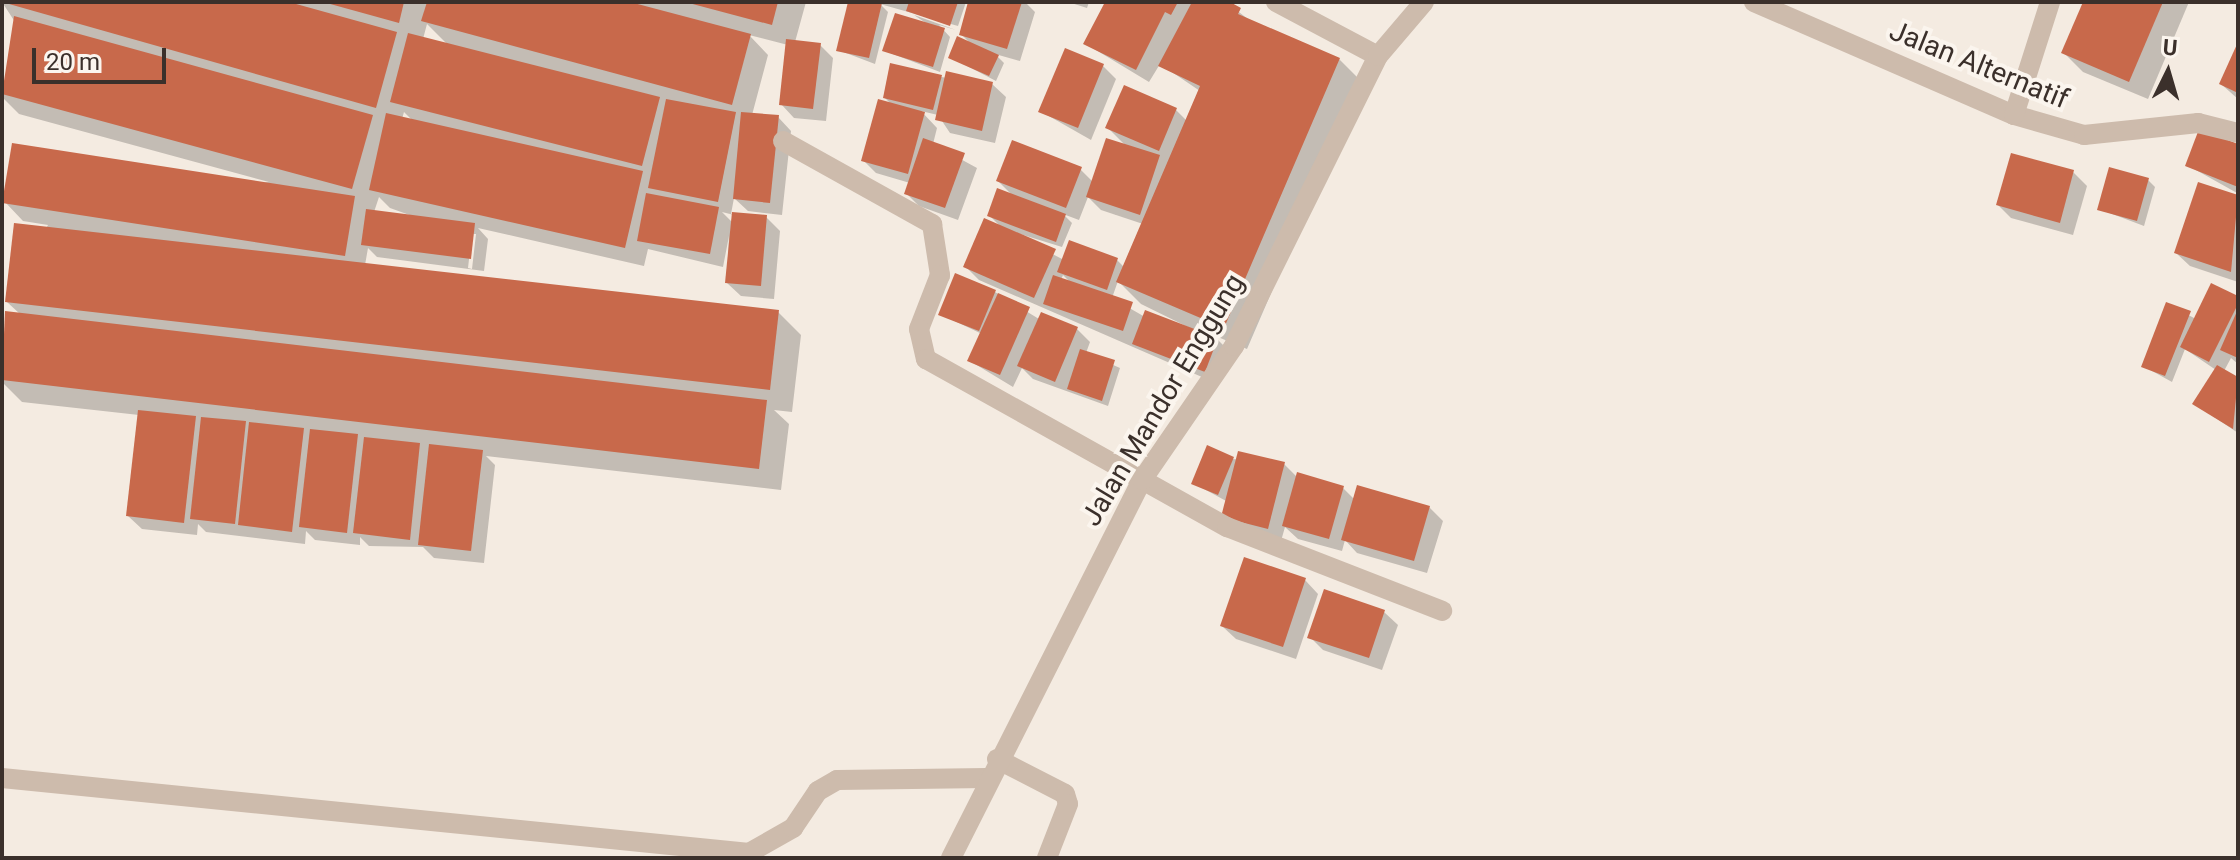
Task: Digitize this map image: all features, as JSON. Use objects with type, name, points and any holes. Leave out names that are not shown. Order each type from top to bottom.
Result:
[{"type":"street","points":[[1276,2],[1378,56],[1424,2]]},
{"type":"street","name":"Jalan Alternatif","points":[[1754,2],[2014,115],[2084,135],[2198,123],[2238,133]]},
{"type":"street","points":[[2014,115],[2050,2]]},
{"type":"street","name":"Jalan Mandor Enggung","points":[[960,855],[987,778],[1142,480],[1234,346],[1378,56]]},
{"type":"street","points":[[783,141],[932,224],[940,275],[919,329],[926,359],[1227,527],[1442,611]]},
{"type":"street","points":[[997,759],[1065,794],[1068,804],[1047,858]]},
{"type":"street","points":[[2,778],[750,856],[793,828],[818,791],[837,780],[987,778]]},
{"type":"building","points":[[2,2],[289,2],[397,32],[376,108]]},
{"type":"building","points":[[323,2],[404,2],[399,23]]},
{"type":"building","points":[[427,2],[630,2],[751,34],[732,105],[421,21]]},
{"type":"building","points":[[685,2],[778,2],[772,25]]},
{"type":"building","points":[[848,2],[882,3],[869,58],[836,51]]},
{"type":"building","points":[[909,2],[958,2],[950,26],[906,11]]},
{"type":"building","points":[[968,2],[1022,2],[1007,49],[959,35]]},
{"type":"building","points":[[1105,2],[1178,2],[1171,15],[1165,12],[1136,70],[1083,44]]},
{"type":"building","points":[[1192,2],[1230,2],[1241,8],[1238,14],[1340,58],[1224,328],[1116,282],[1200,86],[1158,66]]},
{"type":"building","points":[[2083,2],[2163,2],[2129,82],[2061,53]]},
{"type":"building","points":[[895,13],[945,28],[933,67],[882,51]]},
{"type":"building","points":[[14,16],[373,115],[352,189],[2,94]]},
{"type":"building","points":[[408,33],[660,97],[642,166],[390,102]]},
{"type":"building","points":[[957,36],[999,55],[989,76],[948,58]]},
{"type":"building","points":[[786,39],[821,43],[813,109],[779,105]]},
{"type":"building","points":[[2238,42],[2238,93],[2219,84]]},
{"type":"building","points":[[1065,48],[1104,64],[1078,128],[1038,112]]},
{"type":"building","points":[[890,63],[942,75],[933,110],[883,98]]},
{"type":"building","points":[[946,71],[993,82],[982,131],[935,120]]},
{"type":"building","points":[[1124,85],[1177,108],[1159,151],[1105,128]]},
{"type":"building","points":[[666,99],[736,112],[718,202],[648,188]]},
{"type":"building","points":[[878,99],[925,112],[908,174],[861,161]]},
{"type":"building","points":[[741,112],[779,115],[770,203],[733,199]]},
{"type":"building","points":[[386,113],[643,171],[625,248],[369,190]]},
{"type":"building","points":[[2199,129],[2238,144],[2238,187],[2185,166]]},
{"type":"building","points":[[923,138],[965,153],[945,208],[904,194]]},
{"type":"building","points":[[1106,138],[1160,155],[1140,215],[1086,197]]},
{"type":"building","points":[[1012,140],[1082,167],[1066,208],[996,181]]},
{"type":"building","points":[[12,143],[355,196],[345,256],[2,203]]},
{"type":"building","points":[[2011,153],[2074,170],[2060,223],[1996,205]]},
{"type":"building","points":[[2109,167],[2149,178],[2137,221],[2097,210]]},
{"type":"building","points":[[2198,182],[2238,195],[2231,272],[2174,253]]},
{"type":"building","points":[[997,188],[1066,214],[1056,242],[987,216]]},
{"type":"building","points":[[646,193],[719,207],[710,254],[637,241]]},
{"type":"building","points":[[366,209],[475,223],[471,259],[361,245]]},
{"type":"building","points":[[732,212],[767,215],[761,286],[725,283]]},
{"type":"building","points":[[984,218],[1056,249],[1034,298],[963,267]]},
{"type":"building","points":[[14,223],[779,310],[770,390],[5,302]]},
{"type":"building","points":[[1069,240],[1118,258],[1107,290],[1057,272]]},
{"type":"building","points":[[955,273],[996,290],[979,331],[938,315]]},
{"type":"building","points":[[1053,275],[1133,302],[1123,331],[1043,304]]},
{"type":"building","points":[[2211,283],[2238,296],[2238,304],[2209,362],[2180,347]]},
{"type":"building","points":[[998,293],[1030,307],[1000,375],[967,361]]},
{"type":"building","points":[[2166,302],[2191,311],[2165,376],[2141,367]]},
{"type":"building","points":[[2238,309],[2238,358],[2220,350]]},
{"type":"building","points":[[1145,310],[1218,338],[1205,372],[1132,344]]},
{"type":"building","points":[[5,311],[767,400],[759,469],[2,380]]},
{"type":"building","points":[[1041,312],[1078,327],[1055,382],[1017,366]]},
{"type":"building","points":[[1080,349],[1115,360],[1102,401],[1067,389]]},
{"type":"building","points":[[2217,365],[2238,377],[2233,429],[2192,404]]},
{"type":"building","points":[[138,410],[196,416],[184,523],[126,516]]},
{"type":"building","points":[[201,417],[246,421],[235,524],[190,519]]},
{"type":"building","points":[[249,422],[304,428],[292,532],[238,525]]},
{"type":"building","points":[[310,429],[358,434],[347,533],[299,527]]},
{"type":"building","points":[[364,437],[420,443],[410,540],[353,533]]},
{"type":"building","points":[[429,444],[483,450],[471,551],[418,545]]},
{"type":"building","points":[[1207,445],[1234,457],[1218,495],[1191,484]]},
{"type":"building","points":[[1238,451],[1285,462],[1268,529],[1221,517]]},
{"type":"building","points":[[1297,472],[1344,486],[1329,539],[1282,526]]},
{"type":"building","points":[[1357,485],[1430,506],[1414,561],[1341,540]]},
{"type":"building","points":[[1244,557],[1306,578],[1283,647],[1220,626]]},
{"type":"building","points":[[1324,589],[1385,610],[1369,658],[1307,638]]}]
